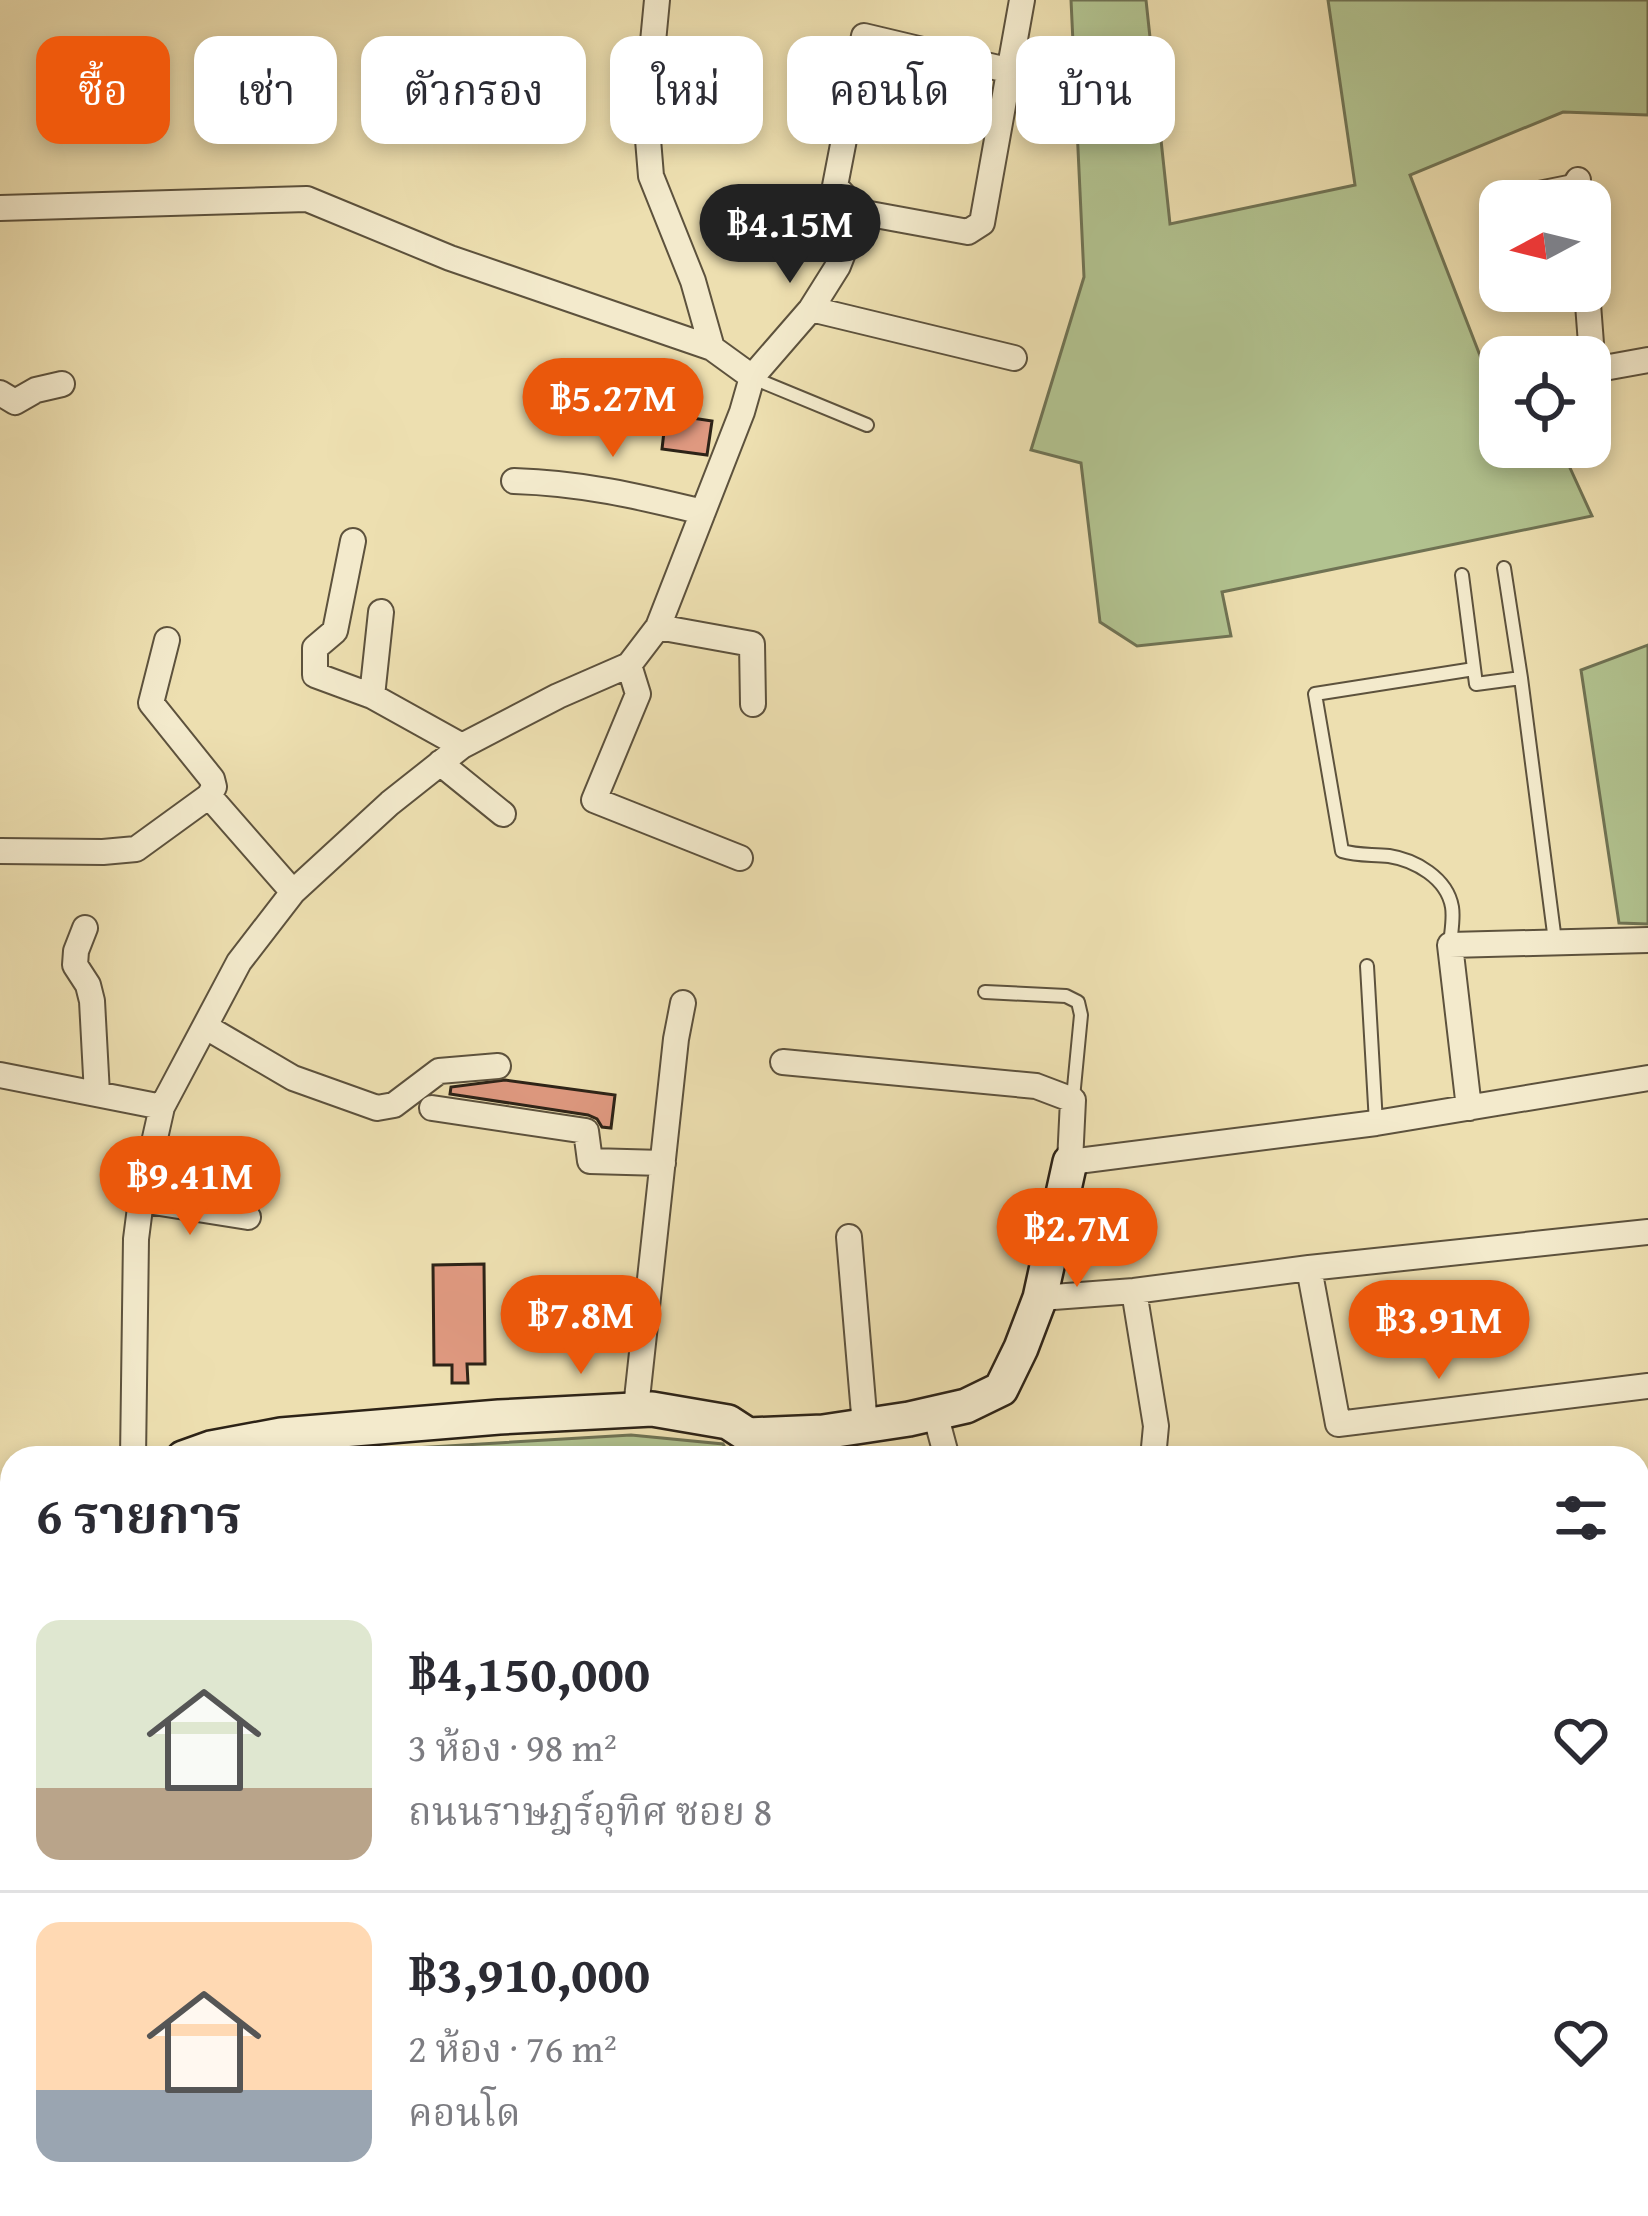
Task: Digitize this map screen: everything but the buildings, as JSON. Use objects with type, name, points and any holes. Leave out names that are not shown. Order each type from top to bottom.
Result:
[{"type":"street","points":[[657,0],[646,115],[651,176],[693,281],[712,348]]},
{"type":"street","points":[[1007,70],[864,36],[836,186],[860,212],[968,232],[982,223],[1022,0]]},
{"type":"street","points":[[0,208],[307,199],[450,258],[712,348],[752,377]]},
{"type":"street","points":[[133,1446],[136,1239],[141,1200],[162,1107],[238,962],[292,892],[461,746],[628,665],[658,627],[752,377],[811,309],[838,266],[860,212]]},
{"type":"street","points":[[811,309],[1014,358]]},
{"type":"street","points":[[1589,312],[1593,370],[1648,360]]},
{"type":"street","points":[[0,393],[15,402],[36,390],[62,384]]},
{"type":"street","points":[[514,481],[604,488],[703,512]]},
{"type":"street","points":[[353,541],[335,631],[316,644],[313,669],[319,678],[372,696],[461,746]]},
{"type":"street","points":[[372,696],[381,612]]},
{"type":"street","points":[[658,627],[752,644],[753,704]]},
{"type":"street","points":[[0,851],[136,849],[209,796],[212,779],[151,704],[167,640]]},
{"type":"street","points":[[628,665],[638,694],[594,800],[740,858]]},
{"type":"street","points":[[440,763],[503,814]]},
{"type":"street","points":[[209,796],[292,892]]},
{"type":"street","points":[[85,928],[74,965],[92,1001],[97,1094]]},
{"type":"street","points":[[1469,1108],[1450,945],[1648,940]]},
{"type":"street","points":[[636,1408],[683,1004]]},
{"type":"street","points":[[206,1027],[293,1078],[377,1108],[394,1105],[439,1071],[498,1066]]},
{"type":"street","points":[[222,1446],[280,1435],[636,1408],[728,1422],[750,1446],[827,1445],[865,1426],[966,1406],[1001,1389],[1040,1298],[1070,1162],[1073,1100],[1036,1086],[783,1062]]},
{"type":"street","points":[[0,1075],[162,1107]]},
{"type":"street","points":[[1070,1162],[1376,1123],[1648,1078]]},
{"type":"street","points":[[432,1108],[586,1131],[590,1161],[663,1163]]},
{"type":"street","points":[[141,1200],[248,1217]]},
{"type":"street","points":[[1040,1298],[1648,1232]]},
{"type":"street","points":[[849,1237],[865,1426]]},
{"type":"street","points":[[1310,1268],[1338,1424],[1648,1386]]},
{"type":"street","points":[[1134,1291],[1156,1426],[1154,1446]]},
{"type":"street","points":[[935,1413],[944,1446]]},
{"type":"lane","points":[[752,377],[867,425]]},
{"type":"lane","points":[[1504,568],[1555,941]]},
{"type":"lane","points":[[1462,575],[1476,684],[1521,678]]},
{"type":"lane","points":[[1450,945],[1452,906],[1447,890],[1421,866],[1390,856],[1342,851],[1315,694],[1474,669]]},
{"type":"lane","points":[[1366,966],[1376,1123]]},
{"type":"lane","points":[[985,992],[1066,996],[1078,1002],[1081,1015],[1073,1100]]},
{"type":"green space","points":[[1071,0],[1146,0],[1150,36],[1073,36]]},
{"type":"green space","points":[[1328,0],[1648,0],[1648,115],[1563,112],[1410,175],[1479,353],[1479,468],[1570,468],[1592,516],[1222,592],[1231,636],[1137,646],[1100,622],[1081,463],[1031,450],[1084,277],[1078,144],[1161,144],[1170,224],[1355,185]]},
{"type":"green space","points":[[1648,645],[1648,924],[1619,923],[1581,670]]},
{"type":"green space","points":[[631,1435],[724,1446],[447,1446]]}]
